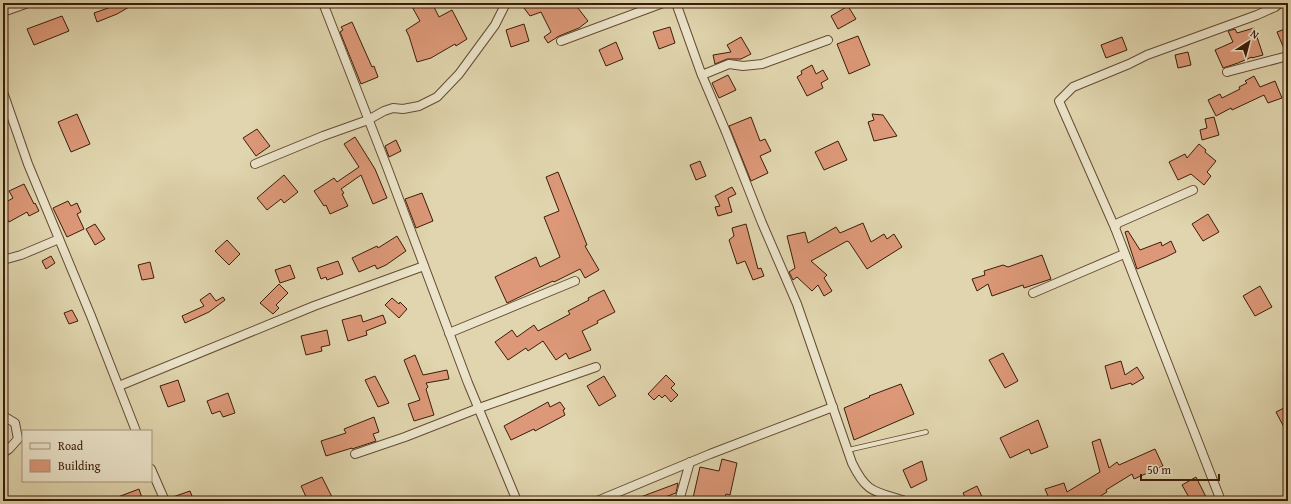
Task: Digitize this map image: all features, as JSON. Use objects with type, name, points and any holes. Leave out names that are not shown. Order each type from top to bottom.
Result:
[{"type":"street","points":[[3,12],[28,3]]},
{"type":"street","points":[[323,3],[449,333],[517,501]]},
{"type":"street","points":[[255,164],[323,136],[368,120],[384,111],[393,108],[403,109],[419,106],[437,97],[459,74],[495,25],[506,3]]},
{"type":"street","points":[[561,41],[663,3]]},
{"type":"street","points":[[676,3],[702,75],[797,304],[847,450],[857,474],[866,486],[872,490],[905,501]]},
{"type":"street","points":[[1221,501],[1115,228],[1059,101],[1073,87],[1147,55],[1257,15],[1275,7],[1280,3]]},
{"type":"street","points":[[702,75],[729,64],[742,66],[762,64],[828,40]]},
{"type":"street","points":[[1227,72],[1288,56]]},
{"type":"street","points":[[3,92],[28,164],[136,430]]},
{"type":"street","points":[[1115,228],[1118,223],[1193,190]]},
{"type":"street","points":[[3,260],[21,255],[59,239]]},
{"type":"street","points":[[1033,293],[1124,254]]},
{"type":"street","points":[[118,386],[314,306],[424,266]]},
{"type":"street","points":[[449,333],[575,282]]},
{"type":"street","points":[[355,454],[596,367]]},
{"type":"street","points":[[597,501],[690,462],[833,407]]},
{"type":"street","points":[[3,417],[15,423],[18,438],[9,449],[3,453]]},
{"type":"street","points":[[679,501],[690,462]]},
{"type":"street","points":[[152,471],[165,501]]},
{"type":"lane","points":[[847,450],[926,432]]},
{"type":"building","points":[[109,3],[136,3],[117,14],[97,22],[94,13],[111,7]]},
{"type":"building","points":[[410,3],[432,3],[439,17],[452,10],[467,39],[431,58],[417,62],[406,30],[420,21]]},
{"type":"building","points":[[527,3],[574,3],[588,21],[579,28],[559,36],[548,43],[544,37],[551,32],[541,12],[530,16],[524,8],[528,6]]},
{"type":"building","points":[[848,6],[856,19],[838,29],[831,16]]},
{"type":"building","points":[[62,16],[69,31],[34,45],[27,29]]},
{"type":"building","points":[[352,22],[378,77],[361,84],[340,32],[343,30],[341,27]]},
{"type":"building","points":[[524,24],[529,41],[511,47],[506,30]]},
{"type":"building","points":[[670,27],[675,43],[659,49],[653,32]]},
{"type":"building","points":[[1254,28],[1263,55],[1252,57],[1223,68],[1215,50],[1233,42],[1228,31],[1235,29],[1237,33]]},
{"type":"building","points":[[1288,28],[1288,51],[1285,51],[1277,32]]},
{"type":"building","points":[[858,36],[870,65],[849,74],[837,44]]},
{"type":"building","points":[[741,37],[751,54],[741,59],[727,59],[715,64],[713,55],[731,52],[727,45]]},
{"type":"building","points":[[1122,37],[1127,50],[1106,58],[1101,45]]},
{"type":"building","points":[[616,42],[623,59],[606,66],[599,50]]},
{"type":"building","points":[[1188,52],[1191,65],[1178,68],[1175,55]]},
{"type":"building","points":[[812,65],[816,74],[823,70],[828,79],[821,83],[823,88],[807,96],[797,77],[802,74],[801,71]]},
{"type":"building","points":[[728,75],[736,90],[719,98],[712,83]]},
{"type":"building","points":[[1254,76],[1260,87],[1275,81],[1282,98],[1268,103],[1264,95],[1232,110],[1231,108],[1216,116],[1208,100],[1220,94],[1222,98],[1240,89],[1239,87],[1247,83],[1245,81]]},
{"type":"building","points":[[77,114],[90,144],[71,152],[58,122]]},
{"type":"building","points":[[872,114],[883,115],[897,136],[874,141],[868,122],[874,120]]},
{"type":"building","points":[[751,117],[760,141],[765,139],[771,151],[760,156],[768,173],[751,181],[729,126]]},
{"type":"building","points":[[1214,117],[1219,135],[1202,140],[1200,130],[1207,128],[1205,119]]},
{"type":"building","points":[[257,129],[270,146],[256,156],[243,138]]},
{"type":"building","points":[[355,137],[375,169],[387,198],[373,204],[361,175],[341,189],[344,193],[342,194],[348,206],[330,214],[326,205],[324,206],[314,191],[334,178],[337,182],[359,167],[344,144]]},
{"type":"building","points":[[396,140],[401,151],[389,157],[385,146]]},
{"type":"building","points":[[838,141],[847,160],[824,170],[815,152]]},
{"type":"building","points":[[1199,144],[1206,150],[1205,152],[1216,161],[1207,172],[1211,176],[1204,185],[1191,174],[1178,180],[1169,162],[1185,154],[1187,158]]},
{"type":"building","points":[[700,161],[706,176],[696,180],[690,165]]},
{"type":"building","points":[[558,172],[587,245],[585,246],[599,270],[585,278],[580,269],[507,303],[495,277],[536,257],[540,267],[560,257],[544,217],[559,211],[546,177]]},
{"type":"building","points":[[284,175],[298,192],[284,203],[281,199],[267,210],[257,198]]},
{"type":"building","points":[[24,184],[39,211],[29,216],[27,212],[9,222],[3,212],[3,204],[13,198],[9,191]]},
{"type":"building","points":[[732,187],[736,194],[728,198],[732,212],[718,216],[715,207],[720,206],[715,196]]},
{"type":"building","points":[[422,193],[433,221],[416,228],[405,199]]},
{"type":"building","points":[[68,201],[71,206],[77,203],[81,212],[77,214],[84,229],[67,237],[53,208]]},
{"type":"building","points":[[1208,214],[1219,232],[1203,241],[1192,224]]},
{"type":"building","points":[[863,223],[871,242],[884,234],[887,239],[894,234],[902,247],[867,269],[847,241],[811,261],[827,275],[824,278],[832,291],[824,296],[818,285],[812,291],[797,277],[793,280],[789,272],[795,268],[787,236],[805,232],[808,243],[836,227],[840,233]]},
{"type":"building","points":[[95,224],[105,239],[95,245],[86,229]]},
{"type":"building","points":[[746,224],[758,269],[761,268],[764,276],[753,280],[745,261],[737,264],[729,240],[734,236],[732,228]]},
{"type":"building","points":[[1128,231],[1140,250],[1161,242],[1162,246],[1171,241],[1176,252],[1137,269],[1125,232]]},
{"type":"building","points":[[397,236],[406,251],[386,265],[377,269],[375,265],[359,272],[352,258],[377,246],[378,248]]},
{"type":"building","points":[[227,240],[240,254],[229,265],[215,251]]},
{"type":"building","points":[[1042,255],[1051,279],[1024,288],[1023,285],[992,296],[988,284],[977,291],[972,279],[985,275],[984,271],[1003,265],[1008,267]]},
{"type":"building","points":[[51,256],[55,263],[46,269],[42,261]]},
{"type":"building","points":[[338,261],[343,274],[327,280],[326,277],[321,279],[317,268]]},
{"type":"building","points":[[150,262],[154,278],[142,280],[138,265]]},
{"type":"building","points":[[290,265],[295,278],[280,283],[275,270]]},
{"type":"building","points":[[279,284],[288,293],[276,305],[279,308],[273,314],[260,303]]},
{"type":"building","points":[[1260,286],[1272,307],[1255,316],[1243,296]]},
{"type":"building","points":[[604,290],[615,312],[582,331],[591,350],[569,359],[566,353],[556,360],[543,341],[528,351],[526,348],[508,360],[495,342],[512,330],[517,337],[534,325],[538,331],[570,314],[568,311]]},
{"type":"building","points":[[210,293],[216,301],[223,297],[225,300],[209,312],[185,323],[182,316],[204,306],[200,300]]},
{"type":"building","points":[[392,298],[399,304],[400,302],[407,309],[399,318],[385,305]]},
{"type":"building","points":[[72,310],[78,321],[69,324],[64,313]]},
{"type":"building","points":[[361,315],[363,322],[383,315],[386,323],[366,331],[367,335],[348,341],[342,320]]},
{"type":"building","points":[[327,330],[330,345],[321,347],[322,351],[306,355],[301,336]]},
{"type":"building","points":[[1003,353],[1018,381],[1005,388],[989,360]]},
{"type":"building","points":[[415,355],[423,375],[447,370],[449,379],[426,383],[428,387],[426,389],[434,415],[414,421],[408,404],[420,400],[404,360]]},
{"type":"building","points":[[1121,361],[1125,375],[1137,367],[1144,378],[1132,385],[1131,383],[1111,389],[1105,366]]},
{"type":"building","points":[[666,375],[675,384],[671,388],[678,395],[671,402],[665,395],[662,398],[659,395],[654,400],[648,394]]},
{"type":"building","points":[[375,376],[389,403],[378,407],[365,380]]},
{"type":"building","points":[[604,376],[616,396],[599,406],[587,386]]},
{"type":"building","points":[[178,380],[185,401],[168,407],[160,386]]},
{"type":"building","points":[[901,384],[914,414],[854,440],[844,408],[870,397],[869,396]]},
{"type":"building","points":[[228,393],[235,413],[223,417],[220,411],[212,414],[207,401]]},
{"type":"building","points":[[548,402],[550,407],[560,402],[565,409],[563,410],[565,415],[535,431],[534,429],[511,440],[504,426]]},
{"type":"building","points":[[1288,406],[1288,435],[1276,412]]},
{"type":"building","points":[[374,417],[379,432],[373,434],[376,441],[326,456],[321,441],[346,433],[344,429]]},
{"type":"building","points":[[1038,420],[1048,447],[1031,454],[1029,449],[1010,458],[1000,438]]},
{"type":"building","points":[[1100,439],[1109,468],[1117,462],[1119,465],[1155,449],[1163,466],[1134,479],[1132,474],[1106,490],[1107,492],[1092,501],[1050,501],[1045,489],[1064,483],[1067,492],[1100,472],[1092,442]]},
{"type":"building","points":[[722,459],[737,463],[730,495],[726,494],[724,501],[708,501],[693,498],[700,467],[719,471]]},
{"type":"building","points":[[922,461],[927,480],[911,488],[903,470]]},
{"type":"building","points":[[322,477],[334,501],[308,501],[301,486]]},
{"type":"building","points":[[1196,477],[1206,497],[1198,501],[1191,501],[1182,485]]},
{"type":"building","points":[[678,483],[676,493],[654,501],[630,501]]},
{"type":"building","points":[[977,486],[984,501],[967,501],[963,493]]},
{"type":"building","points":[[139,489],[143,501],[110,501],[110,500]]},
{"type":"building","points":[[190,491],[194,501],[170,501],[170,498]]}]
